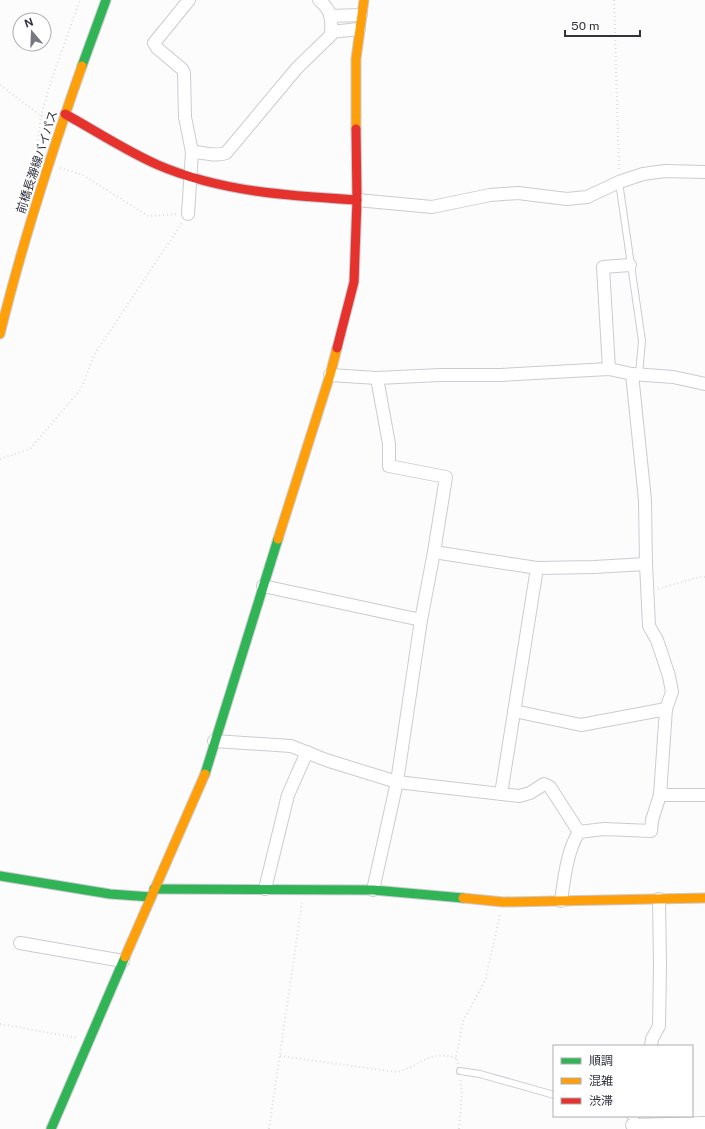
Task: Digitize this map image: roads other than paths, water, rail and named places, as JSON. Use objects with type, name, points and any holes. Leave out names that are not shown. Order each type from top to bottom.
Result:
[{"type":"street","name":"前橋長瀞線バイパス","points":[[0,334],[21,252],[48,164],[106,0]]},
{"type":"street","points":[[188,214],[192,152],[185,117],[184,74],[182,69],[157,48],[154,43],[189,0]]},
{"type":"street","points":[[192,152],[200,152],[218,156],[226,153],[298,68],[331,35],[332,24],[328,8],[319,0]]},
{"type":"street","points":[[51,1129],[205,773],[330,374],[354,282],[357,200],[356,59],[364,0]]},
{"type":"street","points":[[330,16],[361,15]]},
{"type":"street","points":[[331,32],[359,29]]},
{"type":"street","points":[[65,114],[159,165],[191,177],[248,191],[323,198],[432,207],[490,195],[518,193],[567,199],[587,197],[619,182],[643,174],[665,171],[705,172]]},
{"type":"street","points":[[609,368],[603,267],[630,265]]},
{"type":"street","points":[[330,374],[376,378],[440,374],[501,375],[609,368],[636,374],[673,377],[705,384]]},
{"type":"street","points":[[561,901],[566,866],[575,838],[579,832],[604,829],[651,831],[652,820],[660,795],[666,709],[672,692],[669,676],[657,640],[649,626],[645,500],[636,374]]},
{"type":"street","points":[[373,890],[397,782],[421,620],[446,477],[389,466],[389,444],[376,378]]},
{"type":"street","points":[[434,552],[537,568],[646,564]]},
{"type":"street","points":[[501,794],[537,568]]},
{"type":"street","points":[[263,586],[421,620]]},
{"type":"street","points":[[514,711],[581,724],[666,709]]},
{"type":"street","points":[[214,741],[291,746],[326,760],[397,782],[520,796],[530,793],[544,784],[550,787],[579,832]]},
{"type":"street","points":[[265,889],[288,796],[307,752]]},
{"type":"street","points":[[660,795],[705,795]]},
{"type":"street","points":[[0,876],[110,894],[265,889],[373,890],[503,902],[705,898]]},
{"type":"street","points":[[651,1045],[652,1039],[658,1026],[660,965],[659,899]]},
{"type":"street","points":[[20,943],[123,961]]},
{"type":"street","points":[[633,1121],[705,1123]]},
{"type":"lane","points":[[619,182],[642,341],[636,374]]},
{"type":"lane","points":[[460,1071],[480,1074],[553,1094]]}]
